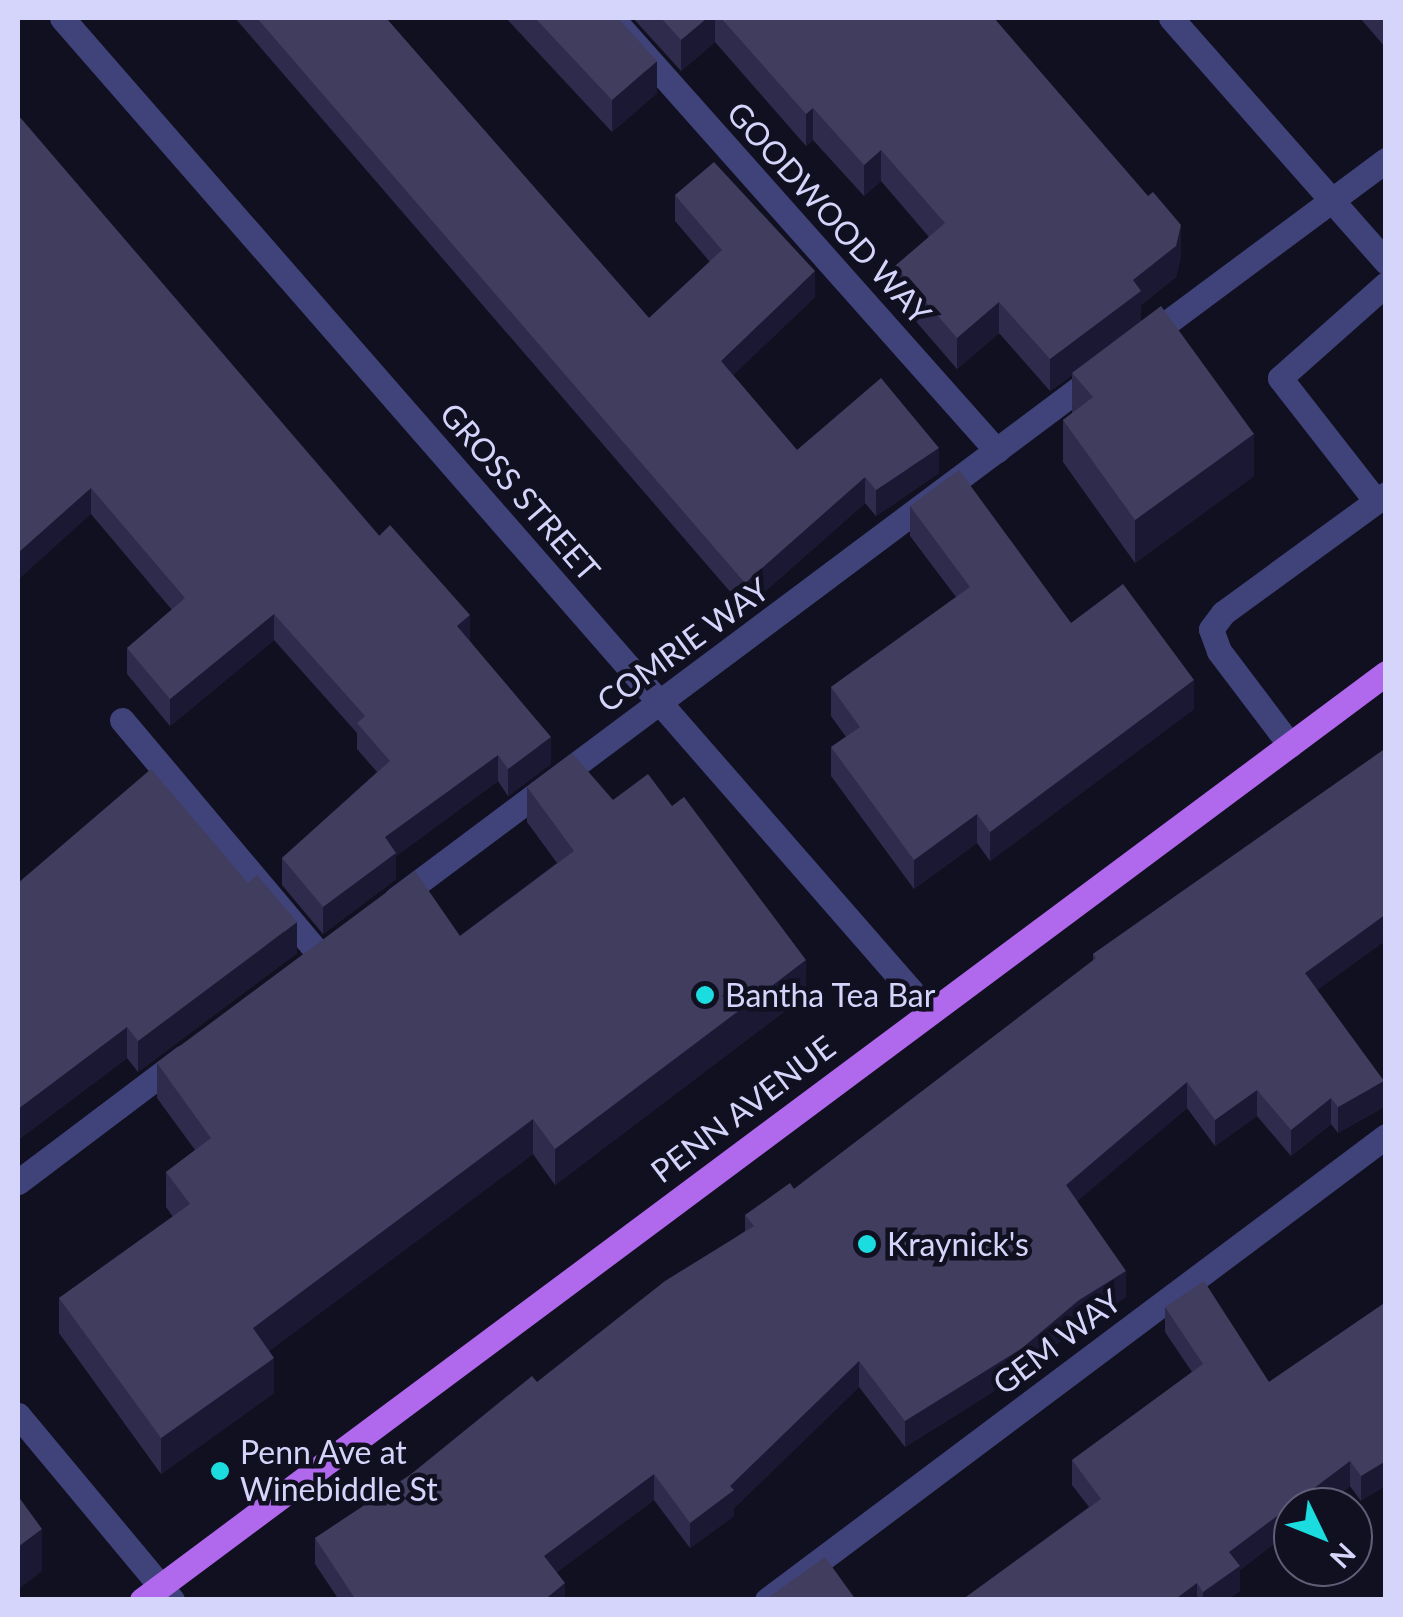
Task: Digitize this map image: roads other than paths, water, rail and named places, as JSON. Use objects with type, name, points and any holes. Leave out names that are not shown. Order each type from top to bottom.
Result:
[{"type":"main road","name":"PENN AVENUE","points":[[158,1594],[929,1011],[1386,673]]},
{"type":"street","name":"GROSS STREET","points":[[62,18],[929,1011]]},
{"type":"street","name":"GOODWOOD WAY","points":[[612,18],[997,451]]},
{"type":"street","points":[[1171,18],[1386,262]]},
{"type":"street","name":"COMRIE WAY","points":[[368,920],[1386,160]]},
{"type":"street","points":[[1290,745],[1219,651],[1211,629],[1222,612],[1381,497],[1280,378],[1386,284]]},
{"type":"street","points":[[122,720],[320,955]]},
{"type":"street","points":[[18,1182],[209,1039]]},
{"type":"street","name":"GEM WAY","points":[[767,1600],[1386,1136]]},
{"type":"street","points":[[18,1415],[158,1594]]},
{"type":"place","name":"Bantha Tea Bar","points":[[705,995]]},
{"type":"place","name":"Kraynick's","points":[[867,1244]]},
{"type":"place","name":"Penn Ave at Winebiddle St","points":[[220,1471]]}]
